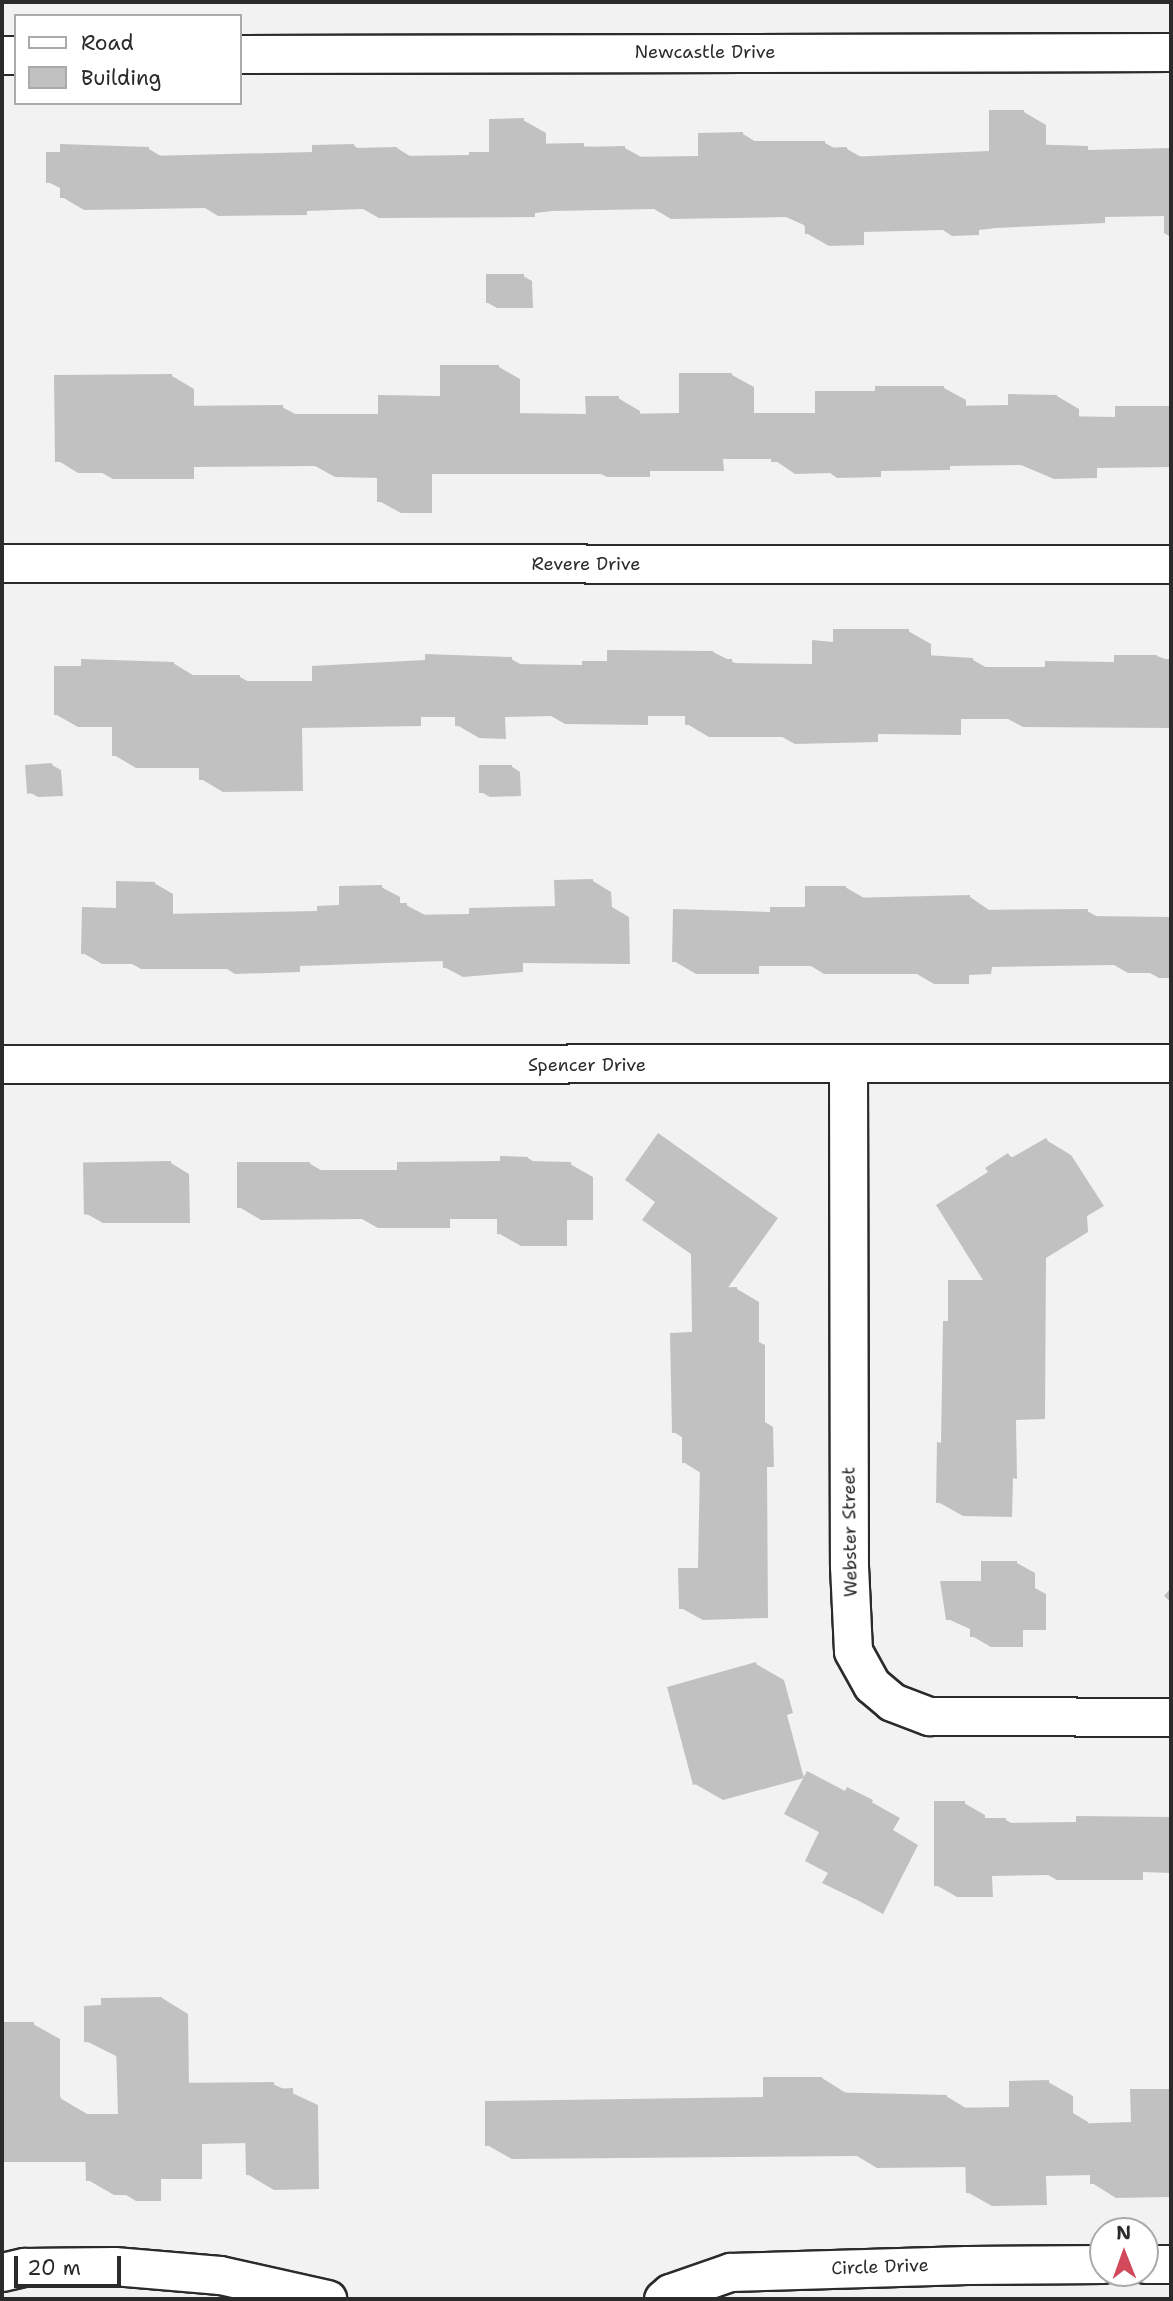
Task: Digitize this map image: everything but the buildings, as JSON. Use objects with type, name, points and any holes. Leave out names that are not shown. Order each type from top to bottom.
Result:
[{"type":"street","name":"Newcastle Drive","points":[[242,54],[1171,52]]},
{"type":"street","name":"Revere Drive","points":[[2,564],[1171,564]]},
{"type":"street","name":"Spencer Drive","points":[[2,1065],[1171,1063]]},
{"type":"street","name":"Webster Street","points":[[848,1065],[849,1566],[853,1651],[872,1685],[892,1702],[929,1716],[1171,1717]]},
{"type":"street","name":"Circle Drive","points":[[663,2299],[670,2293],[730,2272],[967,2264],[1089,2264]]},
{"type":"street","points":[[2,2272],[24,2267],[114,2266],[220,2275],[327,2299]]}]
